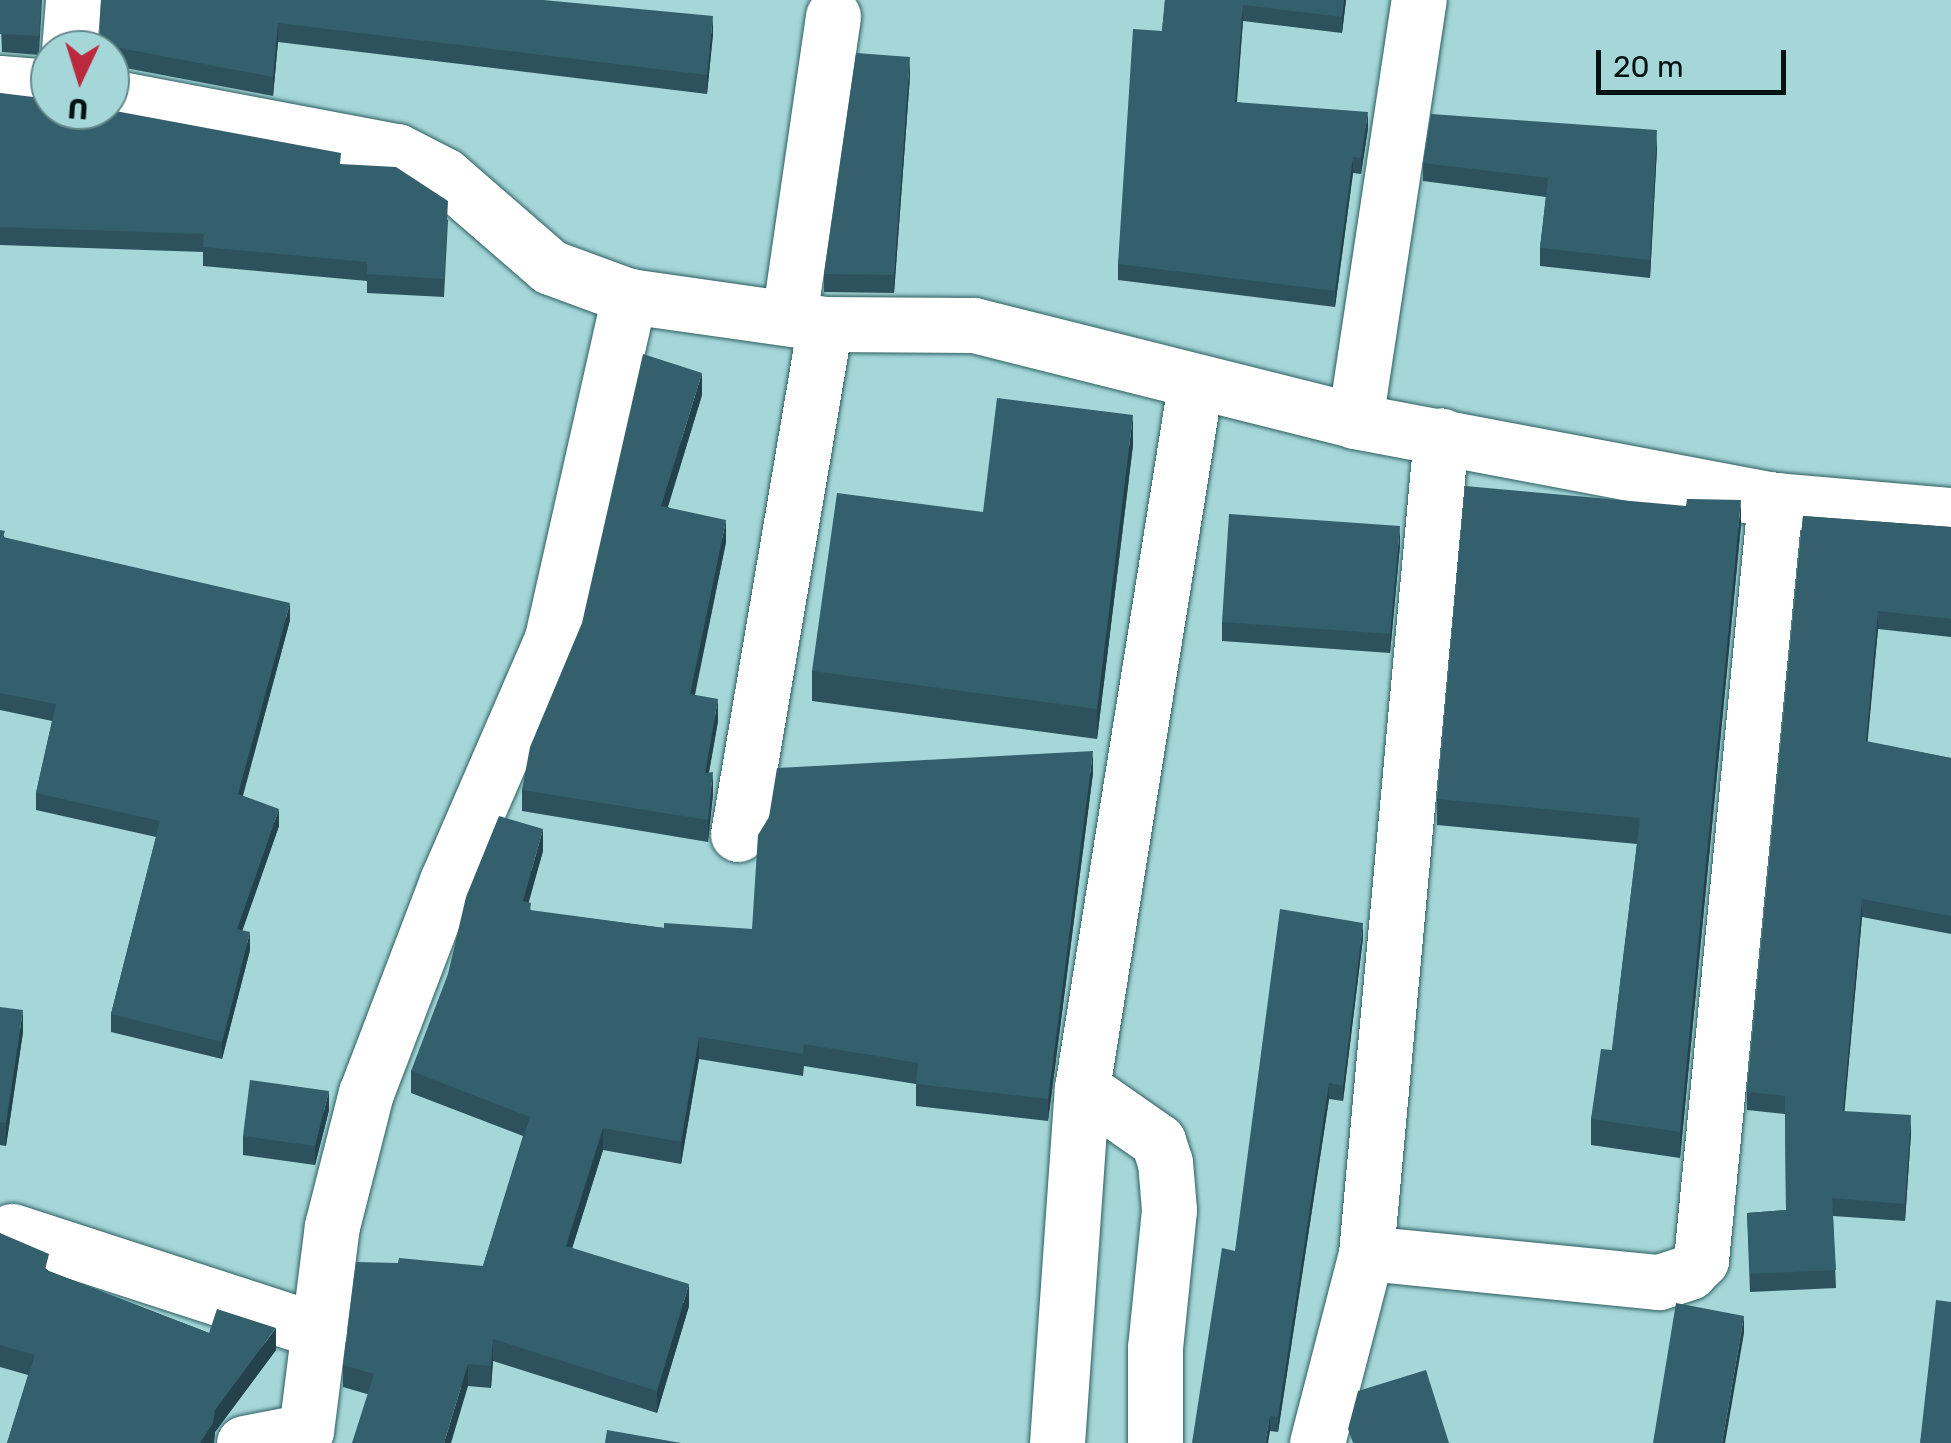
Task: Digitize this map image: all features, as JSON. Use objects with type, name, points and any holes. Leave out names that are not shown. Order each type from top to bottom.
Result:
[{"type":"street","points":[[70,30],[73,0]]},
{"type":"street","points":[[1355,421],[1419,0]]},
{"type":"street","points":[[738,834],[807,321],[834,16]]},
{"type":"street","points":[[0,83],[30,85]]},
{"type":"street","points":[[130,101],[396,150],[444,175],[550,267],[629,296],[807,321],[974,325],[1195,385],[1355,421],[1441,434],[1775,500],[1951,514]]},
{"type":"street","points":[[244,1443],[306,1432],[332,1226],[366,1093],[447,881],[552,638],[629,296]]},
{"type":"street","points":[[1057,1443],[1082,1088],[1195,385]]},
{"type":"street","points":[[1317,1443],[1366,1253],[1441,434]]},
{"type":"street","points":[[1366,1253],[1659,1282],[1701,1260],[1775,500]]},
{"type":"street","points":[[1082,1088],[1145,1129],[1158,1141],[1165,1162],[1169,1210],[1155,1347],[1155,1443]]},
{"type":"street","points":[[12,1232],[319,1331]]},
{"type":"building","points":[[0,0],[41,0],[39,30],[30,30],[30,36],[0,34]]},
{"type":"building","points":[[101,0],[543,0],[713,16],[707,75],[278,23],[273,77],[130,50],[130,30],[100,30]]},
{"type":"building","points":[[1165,0],[1344,0],[1342,17],[1243,5],[1235,102],[1368,112],[1361,158],[1353,157],[1335,291],[1118,264],[1133,29],[1162,31]]},
{"type":"building","points":[[856,53],[910,57],[894,275],[824,274]]},
{"type":"building","points":[[0,93],[30,97],[30,130],[130,130],[130,114],[341,153],[340,164],[396,167],[448,201],[444,279],[367,274],[367,262],[203,247],[204,234],[0,227]]},
{"type":"building","points":[[1431,114],[1657,130],[1650,260],[1540,248],[1548,178],[1423,163]]},
{"type":"building","points":[[643,354],[702,373],[661,506],[726,520],[690,694],[718,699],[705,773],[713,772],[708,820],[522,790],[530,747],[582,623]]},
{"type":"building","points":[[997,398],[1133,415],[1097,709],[812,671],[837,493],[983,512]]},
{"type":"building","points":[[1465,486],[1686,506],[1687,499],[1741,500],[1680,1132],[1591,1119],[1601,1049],[1612,1050],[1640,818],[1437,799]]},
{"type":"building","points":[[1229,514],[1400,526],[1390,634],[1222,622]]},
{"type":"building","points":[[1803,516],[1951,527],[1951,619],[1878,611],[1866,741],[1951,758],[1951,916],[1862,899],[1843,1111],[1911,1115],[1905,1204],[1832,1198],[1836,1270],[1750,1274],[1747,1213],[1786,1210],[1785,1096],[1747,1092]]},
{"type":"building","points":[[0,530],[5,531],[3,537],[290,603],[238,794],[279,809],[237,929],[250,932],[222,1042],[111,1014],[160,821],[36,793],[56,704],[0,693]]},
{"type":"building","points":[[1093,751],[1048,1099],[916,1084],[918,1063],[804,1044],[803,1054],[699,1037],[681,1142],[603,1128],[566,1246],[689,1284],[657,1391],[493,1339],[491,1366],[468,1364],[444,1443],[352,1443],[374,1374],[343,1365],[356,1262],[398,1263],[399,1258],[483,1266],[530,1117],[411,1071],[448,974],[466,897],[499,816],[543,829],[523,901],[531,903],[530,910],[664,928],[664,923],[752,929],[758,835],[769,817],[777,768]]},
{"type":"building","points":[[1280,909],[1363,923],[1343,1086],[1329,1083],[1278,1417],[1270,1416],[1265,1443],[1192,1443],[1222,1248],[1235,1251]]},
{"type":"building","points":[[0,1007],[23,1010],[6,1123],[0,1122]]},
{"type":"building","points":[[250,1080],[329,1091],[315,1146],[243,1136]]},
{"type":"building","points":[[0,1233],[49,1254],[45,1270],[209,1333],[217,1309],[276,1328],[215,1410],[213,1423],[200,1443],[7,1443],[35,1355],[0,1345]]},
{"type":"building","points":[[1936,1300],[1951,1302],[1951,1443],[1920,1443]]},
{"type":"building","points":[[1676,1303],[1744,1316],[1722,1443],[1653,1443]]},
{"type":"building","points":[[1426,1370],[1449,1443],[1353,1443],[1348,1429],[1358,1391]]},
{"type":"building","points":[[607,1430],[681,1443],[605,1443]]}]
